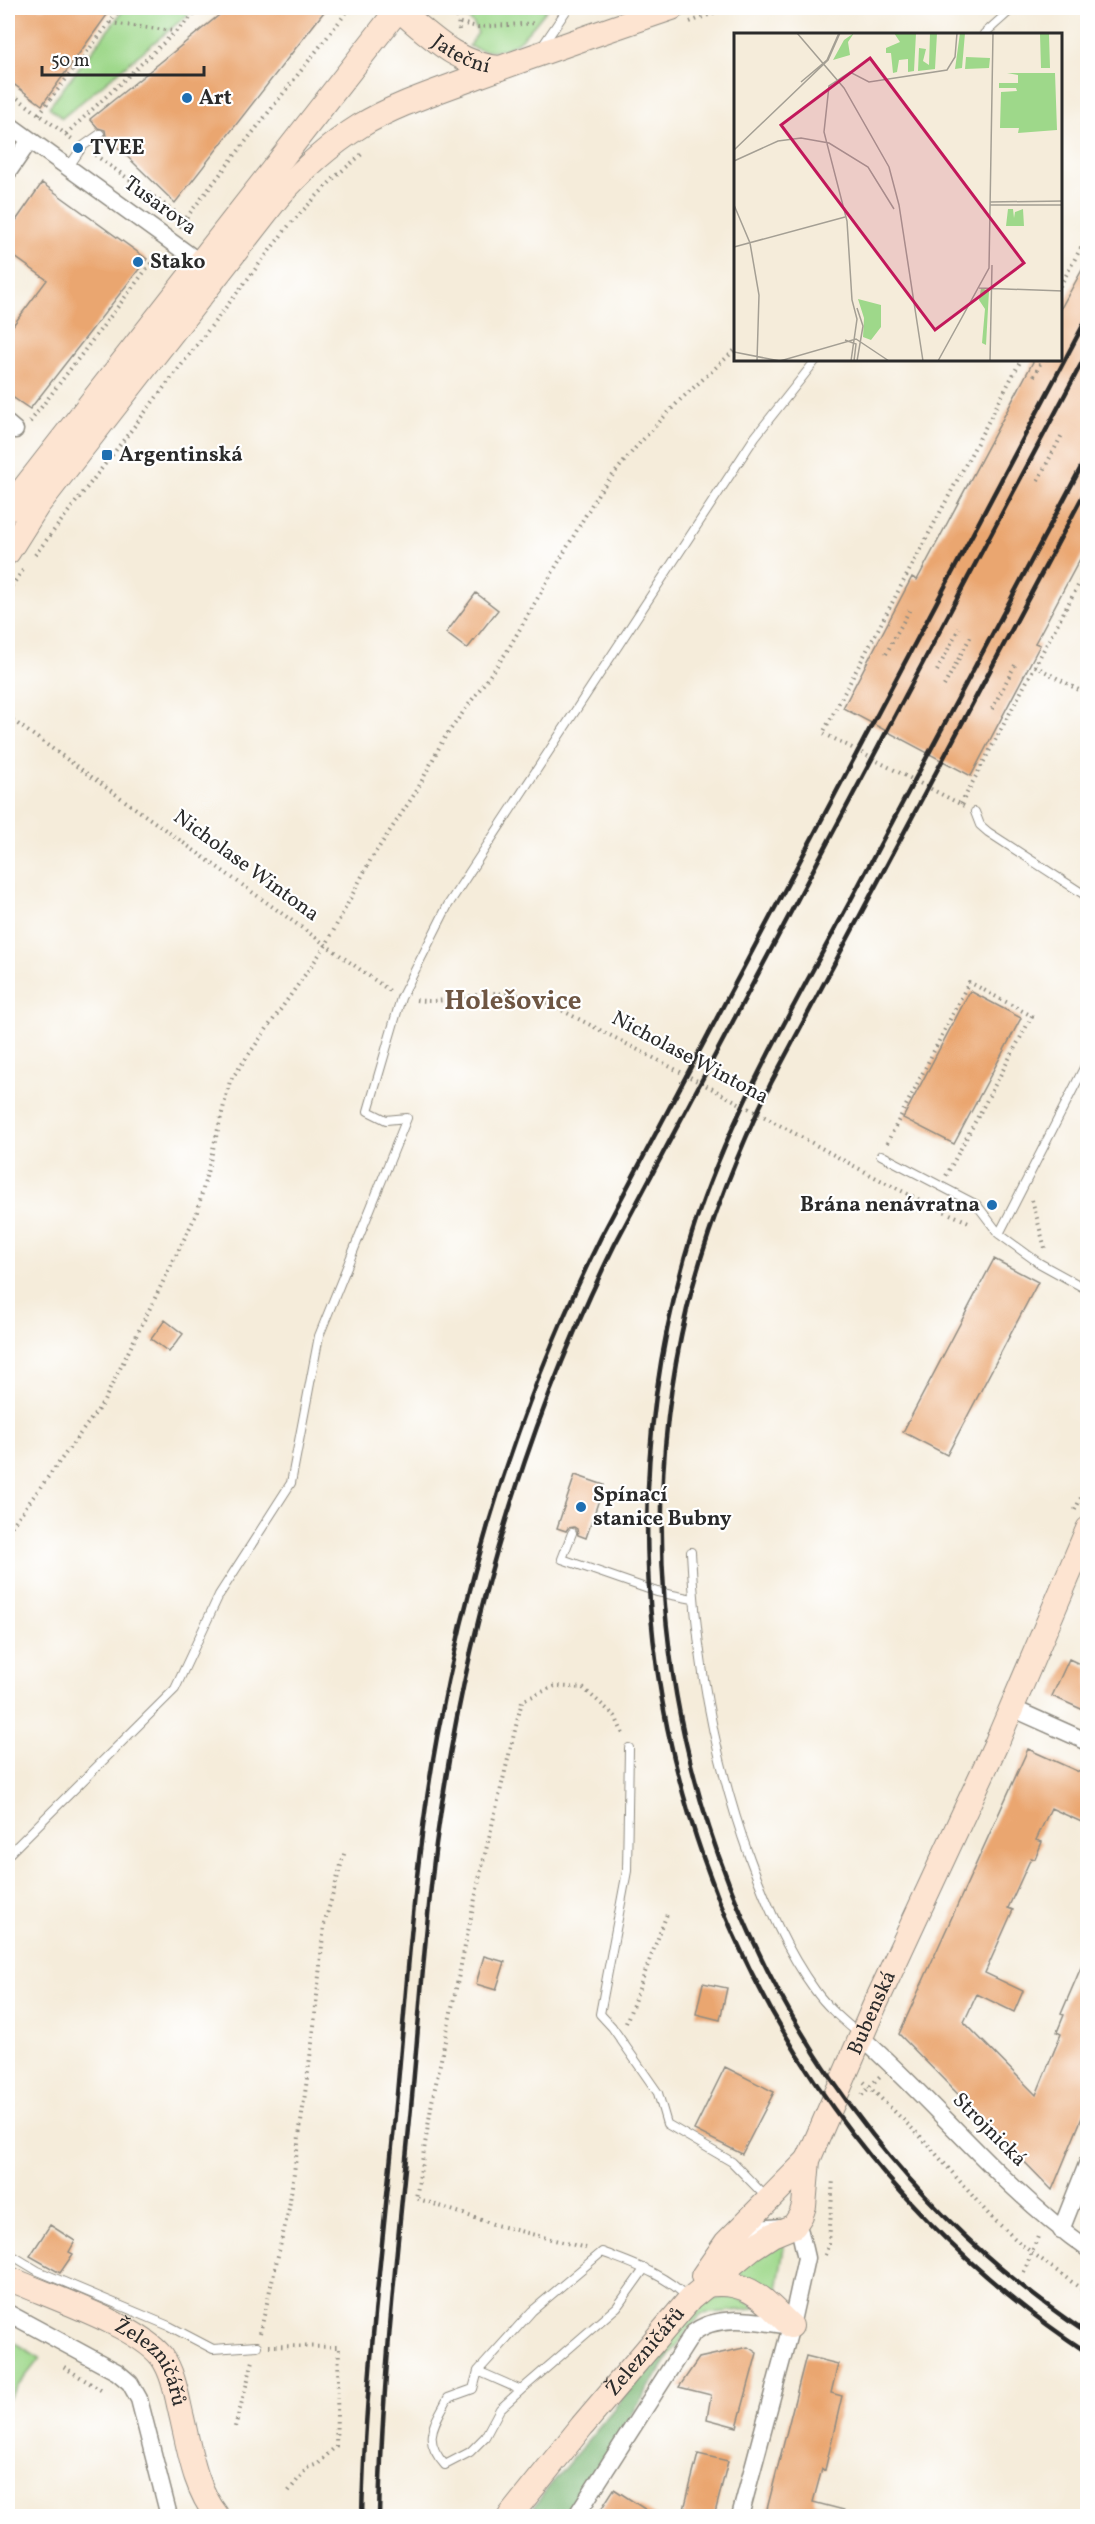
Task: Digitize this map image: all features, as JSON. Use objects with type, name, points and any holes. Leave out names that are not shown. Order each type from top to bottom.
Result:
[{"type":"main road","points":[[8,509],[398,8]]},
{"type":"main road","name":"Jateční","points":[[398,8],[462,59],[487,67],[500,68]]},
{"type":"main road","points":[[8,552],[37,506],[78,452],[303,169],[362,125],[430,94],[536,54],[672,8]]},
{"type":"main road","name":"Bubenská","points":[[794,2226],[804,2206],[808,2160],[1012,1708],[1088,1529]]},
{"type":"main road","name":"Železničářů","points":[[698,2292],[726,2243],[808,2160]]},
{"type":"main road","name":"Železničářů","points":[[510,2517],[582,2426],[698,2292],[752,2248],[772,2235],[794,2226]]},
{"type":"main road","name":"Železničářů","points":[[8,2278],[124,2328],[149,2343],[163,2359],[174,2385],[196,2479],[206,2502],[217,2517]]},
{"type":"main road","points":[[698,2292],[730,2283],[750,2289],[791,2326]]},
{"type":"street","name":"Tusarova","points":[[8,124],[199,262]]},
{"type":"street","points":[[8,172],[30,140]]},
{"type":"street","points":[[1012,1708],[1088,1742]]},
{"type":"street","name":"Strojnická","points":[[862,2038],[1045,2216],[1088,2249]]},
{"type":"street","points":[[1061,2230],[1088,2162]]},
{"type":"street","points":[[726,2243],[757,2229],[794,2226],[800,2232],[806,2258],[791,2326],[740,2517]]},
{"type":"street","points":[[8,2313],[117,2372],[130,2383],[139,2399],[169,2517]]},
{"type":"street","points":[[576,2517],[693,2333],[710,2322],[760,2322],[791,2326]]},
{"type":"lane","points":[[536,54],[551,36],[568,8]]},
{"type":"lane","points":[[985,33],[1013,8]]},
{"type":"lane","points":[[68,168],[83,146],[100,134]]},
{"type":"lane","points":[[8,1855],[175,1689],[219,1595],[291,1483],[319,1335],[407,1118],[387,1120],[368,1112],[401,998],[448,904],[755,437],[814,362]]},
{"type":"lane","points":[[975,812],[980,825],[988,832],[1088,897]]},
{"type":"lane","points":[[999,1234],[1088,1060]]},
{"type":"lane","points":[[881,1155],[977,1205],[999,1234],[1039,1263],[1088,1290]]},
{"type":"lane","points":[[572,1533],[562,1559],[657,1592],[693,1599]]},
{"type":"lane","points":[[691,1552],[693,1599],[704,1688],[730,1797],[756,1875],[782,1935],[806,1976],[830,2008],[862,2038]]},
{"type":"lane","points":[[629,1748],[627,1871],[600,2014],[620,2038],[657,2093],[667,2124],[732,2162],[770,2201]]},
{"type":"lane","points":[[645,2268],[617,2307],[500,2409],[485,2437],[470,2452],[445,2465],[433,2449],[430,2431],[448,2398],[472,2389],[478,2371],[532,2311],[602,2252],[645,2268],[698,2292]]},
{"type":"lane","points":[[8,2253],[38,2271],[169,2326],[213,2349],[257,2346]]},
{"type":"lane","points":[[478,2371],[521,2390]]},
{"type":"path","points":[[39,114],[121,8]]},
{"type":"path","points":[[66,134],[201,8]]},
{"type":"path","points":[[182,223],[346,13],[358,8]]},
{"type":"path","points":[[452,9],[460,24],[478,27],[537,23]]},
{"type":"path","points":[[109,23],[174,31]]},
{"type":"path","points":[[8,591],[290,224],[336,176],[367,150]]},
{"type":"path","points":[[1062,282],[1088,235]]},
{"type":"path","points":[[17,426],[159,253]]},
{"type":"path","points":[[8,1530],[103,1403],[197,1213],[230,1081],[326,945],[372,859],[416,792],[442,740],[506,653],[599,492],[636,447],[680,400],[734,351]]},
{"type":"path","points":[[1021,362],[823,733],[961,805],[993,739],[1088,567]]},
{"type":"path","points":[[1034,376],[1041,362]]},
{"type":"path","points":[[1038,480],[1063,433]]},
{"type":"path","points":[[886,654],[910,609]]},
{"type":"path","points":[[937,671],[959,628]]},
{"type":"path","points":[[944,686],[972,634]]},
{"type":"path","points":[[992,709],[1016,665]]},
{"type":"path","points":[[859,666],[864,669]]},
{"type":"path","points":[[1035,666],[1088,695]]},
{"type":"path","name":"Nicholase Wintona","points":[[8,717],[401,998],[428,1002],[492,993],[522,994],[544,1001],[719,1092],[879,1180],[936,1209],[999,1234]]},
{"type":"path","points":[[881,1155],[969,982],[1032,1016],[941,1186]]},
{"type":"path","points":[[1026,1183],[1038,1190],[1032,1200],[1045,1248],[1055,1253]]},
{"type":"path","points":[[602,2252],[496,2225],[416,2198],[432,2102],[480,1875],[522,1701],[555,1686],[582,1688],[615,1716],[629,1748]]},
{"type":"path","points":[[235,2427],[257,2346],[289,2208],[313,2036],[324,1925],[345,1851]]},
{"type":"path","points":[[620,2038],[667,1914]]},
{"type":"path","points":[[868,2087],[923,2139],[990,2216],[1032,2253],[1088,2294]]},
{"type":"path","points":[[1024,2272],[1045,2216]]},
{"type":"path","points":[[257,2346],[339,2347],[336,2446],[318,2464],[307,2468],[288,2492]]},
{"type":"green space","points":[[125,8],[196,8],[62,118],[49,107]]},
{"type":"green space","points":[[455,8],[548,8],[524,36],[506,49],[495,51],[469,46],[478,33],[473,23]]},
{"type":"green space","points":[[782,2243],[784,2247],[776,2296],[760,2283],[736,2274],[749,2259]]},
{"type":"green space","points":[[734,2296],[754,2306],[753,2309],[701,2314],[669,2356],[661,2352],[702,2305],[713,2299]]},
{"type":"green space","points":[[8,2338],[40,2358],[8,2399]]},
{"type":"green space","points":[[661,2352],[669,2356],[568,2516],[528,2516],[543,2494]]},
{"type":"building","points":[[8,8],[112,8],[42,105],[8,80]]},
{"type":"building","name":"Art","points":[[228,8],[327,8],[175,203],[106,136],[105,130],[98,128],[90,119]]},
{"type":"building","points":[[42,183],[147,259],[30,409],[8,394],[8,332],[47,280],[8,252],[8,232]]},
{"type":"building","points":[[1088,259],[1088,544],[1035,643],[1040,645],[971,776],[843,708],[912,577],[917,580],[1033,362],[1062,362],[1062,306]]},
{"type":"building","points":[[476,593],[498,610],[467,649],[446,633]]},
{"type":"building","points":[[970,991],[1021,1018],[954,1144],[903,1118]]},
{"type":"building","points":[[994,1259],[1038,1282],[947,1455],[903,1432]]},
{"type":"building","points":[[165,1320],[183,1334],[169,1352],[151,1339]]},
{"type":"building","name":"Spínací stanice Bubny","points":[[575,1475],[604,1485],[586,1538],[578,1535],[574,1527],[566,1531],[557,1528]]},
{"type":"building","points":[[1069,1659],[1088,1668],[1088,1712],[1052,1696]]},
{"type":"building","points":[[1028,1749],[1088,1776],[1088,1825],[1051,1808],[1036,1840],[1042,1842],[1035,1859],[1031,1858],[1008,1908],[1013,1910],[985,1973],[1023,1991],[1014,2012],[977,1994],[964,2022],[1036,2095],[1061,2034],[1057,2032],[1064,2015],[1061,2014],[1088,1951],[1088,2103],[1052,2190],[899,2034]]},
{"type":"building","points":[[484,1956],[505,1962],[496,1990],[476,1984]]},
{"type":"building","points":[[703,1983],[727,1988],[720,2020],[696,2014]]},
{"type":"building","points":[[725,2067],[774,2092],[742,2154],[694,2130]]},
{"type":"building","points":[[50,2225],[75,2241],[69,2252],[73,2254],[60,2273],[30,2256]]},
{"type":"building","points":[[748,2347],[757,2353],[737,2427],[707,2419],[711,2395],[679,2387],[699,2358]]},
{"type":"building","points":[[806,2356],[838,2364],[831,2393],[842,2396],[825,2470],[822,2469],[813,2502],[844,2510],[844,2517],[765,2517]]},
{"type":"building","points":[[698,2454],[728,2461],[714,2517],[682,2517]]},
{"type":"building","points":[[614,2489],[657,2517],[596,2517]]},
{"type":"railway","points":[[362,2516],[370,2366],[422,1831],[450,1673],[482,1545],[502,1481],[547,1357],[601,1237],[1088,316]]},
{"type":"railway","points":[[379,2516],[383,2416],[391,2317],[436,1844],[448,1766],[480,1613],[525,1462],[582,1315],[615,1244],[1088,351]]},
{"type":"railway","points":[[1088,454],[766,1059],[707,1188],[692,1233],[657,1391],[647,1550],[663,1707],[704,1859],[767,2002],[853,2135],[960,2253],[1088,2353]]},
{"type":"railway","points":[[1088,486],[771,1083],[746,1138],[713,1222],[687,1309],[664,1455],[665,1601],[686,1745],[729,1883],[791,2014],[872,2135],[972,2242],[1088,2334]]},
{"type":"place","name":"Art","points":[[187,98]]},
{"type":"place","name":"TVEE","points":[[78,148]]},
{"type":"place","name":"Stako","points":[[138,262]]},
{"type":"place","name":"Argentinská","points":[[107,455]]},
{"type":"place","name":"Brána nenávratna","points":[[992,1205]]},
{"type":"place","name":"Spínací stanice Bubny","points":[[581,1507]]},
{"type":"district","name":"Holešovice","points":[[513,1002]]}]
